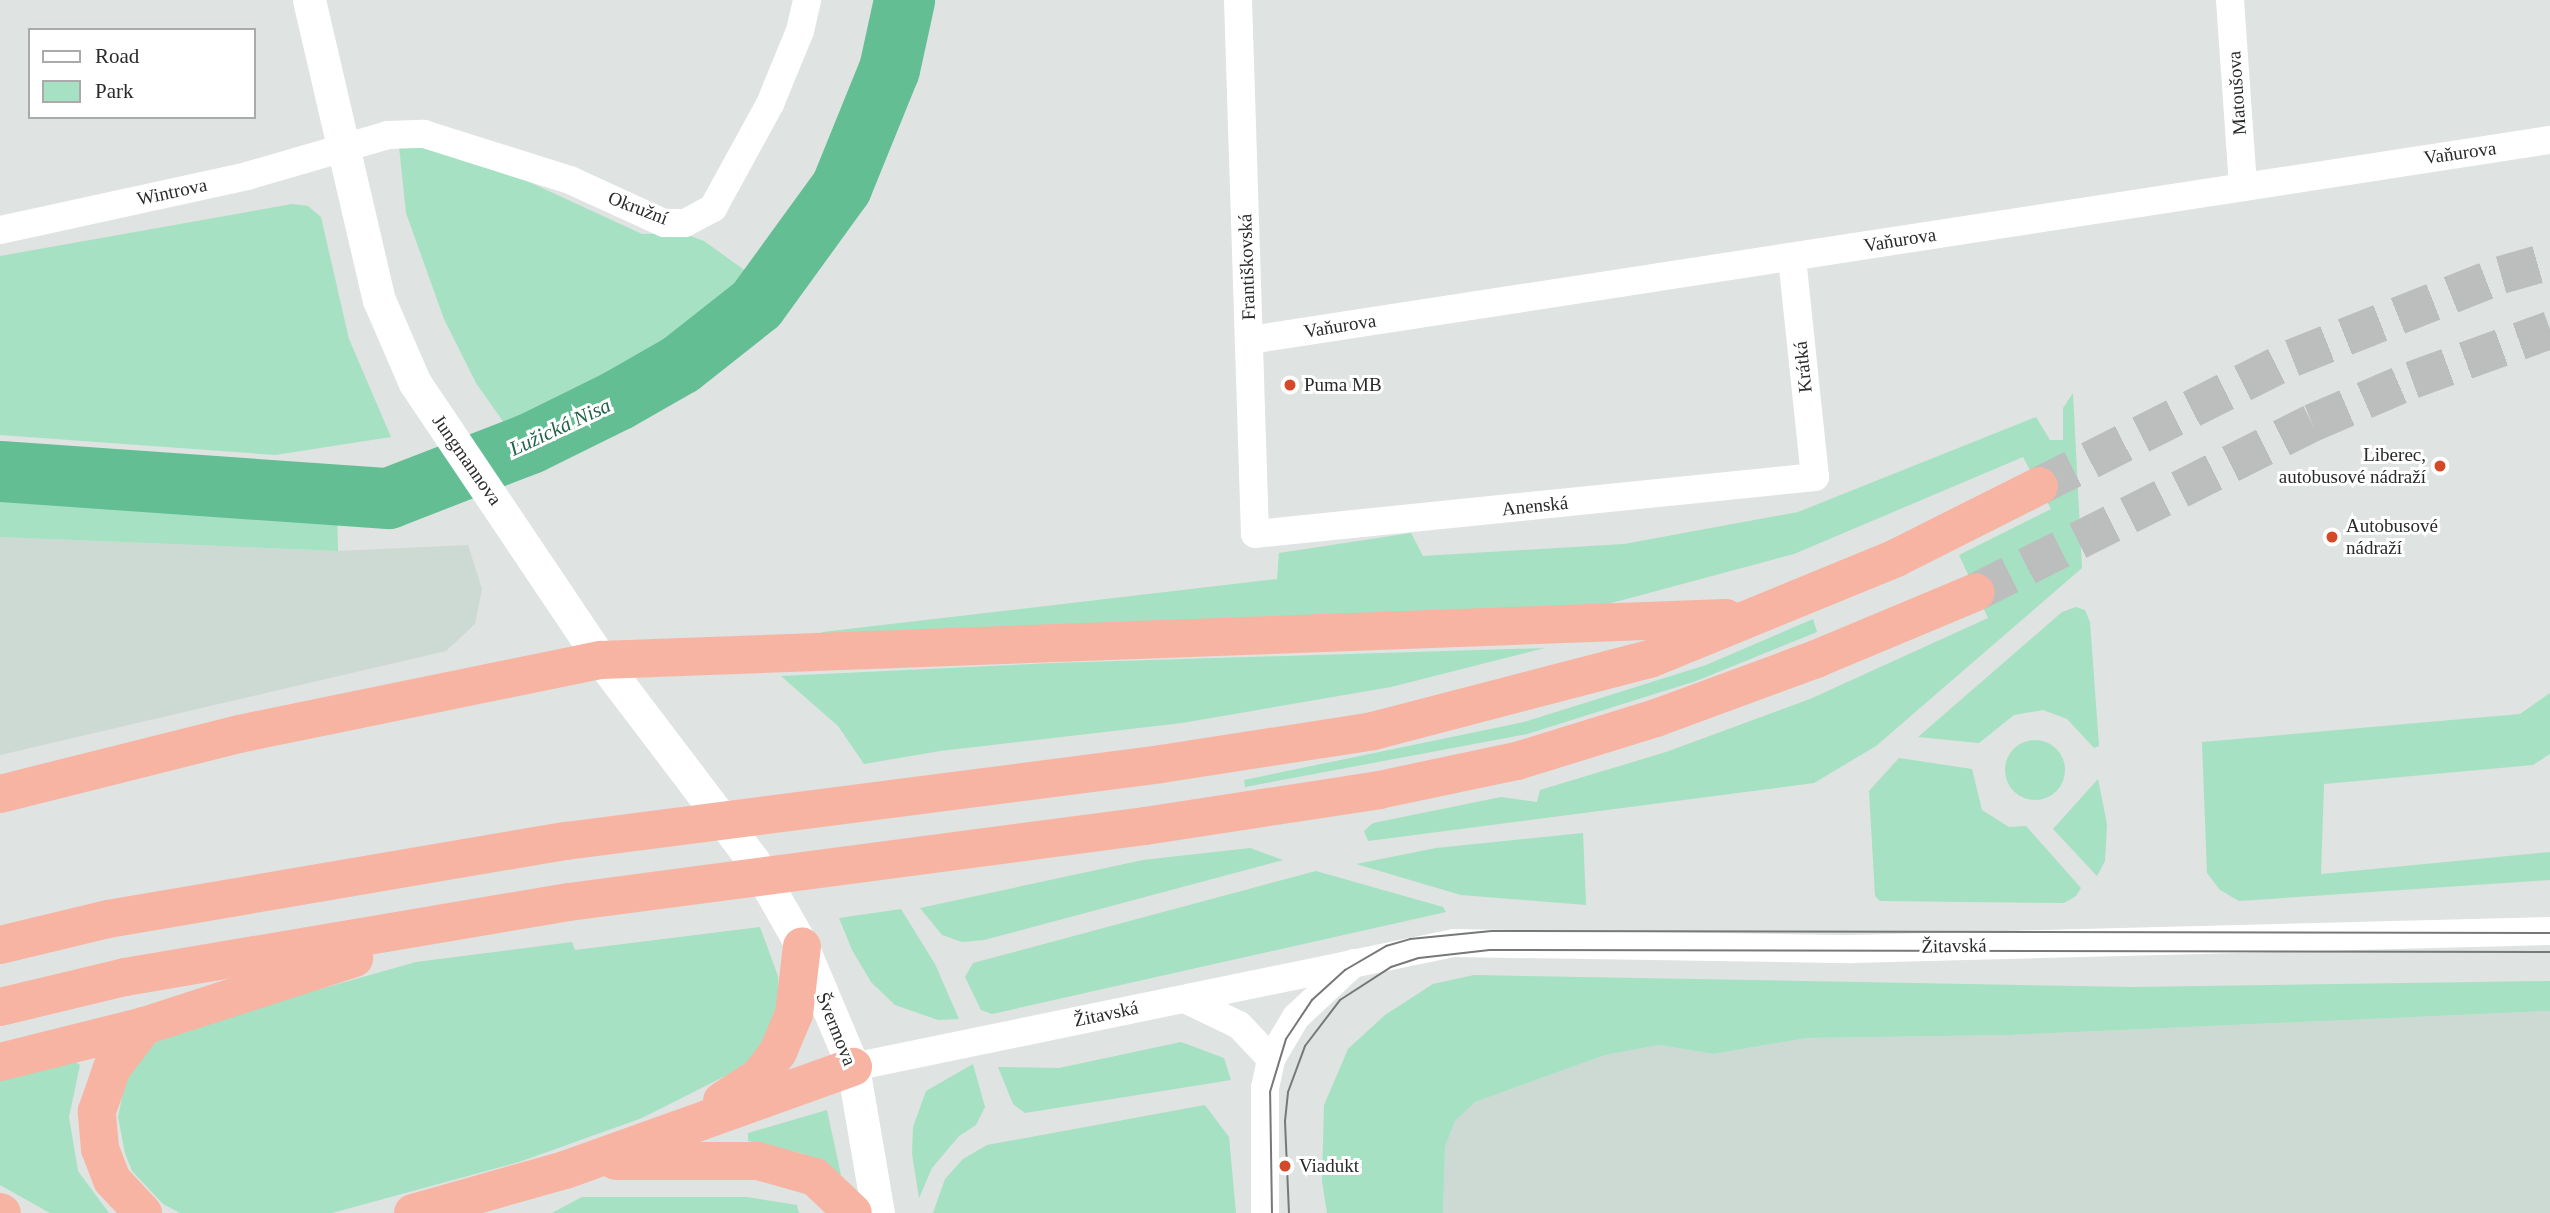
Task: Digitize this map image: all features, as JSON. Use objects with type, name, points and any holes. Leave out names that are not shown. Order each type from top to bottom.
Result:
[{"type":"highway","points":[[0,945],[108,919],[566,841],[1161,764],[1373,731],[1639,662],[1760,617],[1896,558],[2039,486]]},
{"type":"highway","points":[[0,1007],[125,976],[569,902],[950,852],[1379,790],[1517,761],[1680,709],[1976,592]]},
{"type":"highway","points":[[0,794],[239,734],[601,660],[1760,617]]},
{"type":"highway","points":[[0,1062],[144,1026],[493,915]]},
{"type":"highway","points":[[590,1161],[713,1107],[760,1076],[778,1052],[794,1014],[802,946]]},
{"type":"highway","points":[[143,1213],[112,1180],[100,1149],[97,1111],[112,1068],[144,1026]]},
{"type":"highway","points":[[413,1213],[590,1161],[853,1067]]},
{"type":"highway","points":[[590,1161],[758,1161],[815,1177],[853,1213]]},
{"type":"street","name":"Jungmannova","points":[[309,0],[341,147],[379,300],[415,383],[513,525],[601,660],[753,860]]},
{"type":"street","name":"Okružní","points":[[341,147],[388,135],[424,134],[570,180],[664,223],[685,223],[713,208],[758,127],[800,31],[807,0]]},
{"type":"street","name":"Františkovská","points":[[1238,0],[1255,534]]},
{"type":"street","name":"Matoušova","points":[[2230,0],[2243,186]]},
{"type":"street","name":"Vaňurova","points":[[1250,340],[2550,140]]},
{"type":"street","name":"Wintrova","points":[[0,230],[247,176],[341,147]]},
{"type":"street","name":"Krátká","points":[[1792,257],[1815,477]]},
{"type":"street","name":"Anenská","points":[[1255,534],[1815,477]]},
{"type":"street","name":"Švermova","points":[[753,860],[802,946],[853,1067],[878,1213]]},
{"type":"street","name":"Žitavská","points":[[853,1067],[1138,1007],[1189,1000],[1359,959],[1454,943],[1852,949],[2550,931]]},
{"type":"street","points":[[1265,1213],[1265,1088],[1272,1059],[1296,1017],[1359,959]]},
{"type":"street","points":[[1189,1000],[1239,1025],[1272,1059]]},
{"type":"shaded area","points":[[0,537],[338,551],[468,545],[482,589],[475,624],[446,651],[0,755]]},
{"type":"shaded area","points":[[2550,1011],[2550,1213],[1443,1213],[1445,1147],[1455,1121],[1475,1102],[1605,1055],[1659,1045],[1713,1054],[1807,1038],[2008,1035]]},
{"type":"green space","points":[[399,146],[460,150],[642,234],[682,233],[704,241],[754,277],[678,348],[596,404],[514,437],[476,383],[444,319],[406,213]]},
{"type":"green space","points":[[292,204],[308,206],[321,217],[349,339],[391,437],[275,455],[0,435],[0,256]]},
{"type":"green space","points":[[2073,393],[2082,568],[1876,746],[1814,783],[1368,841],[1364,831],[1373,823],[1501,797],[1537,802],[1540,790],[1666,752],[1810,699],[1988,618],[1959,555],[2051,509],[2023,457],[1794,554],[1604,605],[822,638],[822,632],[1277,579],[1279,553],[1411,533],[1423,556],[1624,544],[1798,512],[2036,417],[2050,440],[2063,440],[2063,408]]},
{"type":"green space","points":[[0,481],[337,510],[338,551],[0,537]]},
{"type":"green space","points":[[2076,607],[2085,610],[2090,622],[2099,746],[2094,748],[2067,719],[2043,710],[2014,715],[1979,743],[1918,737],[2062,612]]},
{"type":"green space","points":[[1813,619],[1817,632],[1696,681],[1527,734],[1245,787],[1244,780],[1524,722],[1706,665]]},
{"type":"green space","points":[[1545,648],[1391,687],[1182,723],[940,751],[864,764],[838,726],[781,676],[1054,663]]},
{"type":"green space","points":[[2550,693],[2550,754],[2533,765],[2324,784],[2321,874],[2550,852],[2550,880],[2239,901],[2220,890],[2207,873],[2202,742],[2520,714]]},
{"type":"green space","points":[[2029,740],[2041,740],[2060,753],[2065,770],[2063,782],[2052,795],[2041,800],[2029,800],[2010,787],[2005,776],[2005,764],[2018,745]]},
{"type":"green space","points":[[1899,758],[1972,769],[1982,810],[2009,827],[2026,826],[2081,888],[2076,896],[2064,903],[1880,901],[1875,896],[1869,791]]},
{"type":"green space","points":[[2098,779],[2107,824],[2105,861],[2097,876],[2053,829]]},
{"type":"green space","points":[[1583,833],[1586,905],[1461,895],[1356,864],[1436,848]]},
{"type":"green space","points":[[1250,848],[1283,860],[984,940],[962,942],[942,935],[920,908],[1143,860]]},
{"type":"green space","points":[[1316,871],[1443,907],[1446,912],[992,1014],[981,1010],[965,977],[973,963]]},
{"type":"green space","points":[[901,909],[935,964],[959,1019],[938,1020],[895,1005],[871,982],[852,950],[839,918]]},
{"type":"green space","points":[[760,927],[778,976],[780,1009],[751,1063],[642,1118],[519,1162],[332,1213],[180,1213],[163,1204],[132,1171],[125,1153],[118,1117],[125,1082],[145,1047],[179,1029],[416,962],[572,942],[575,950]]},
{"type":"green space","points":[[1474,975],[2133,987],[2550,981],[2550,1011],[2008,1035],[1807,1038],[1713,1054],[1659,1045],[1605,1055],[1475,1102],[1455,1121],[1445,1147],[1443,1213],[1327,1213],[1322,1181],[1324,1105],[1348,1049],[1385,1015],[1433,984]]},
{"type":"green space","points":[[1181,1042],[1224,1058],[1231,1080],[1025,1113],[1013,1104],[998,1067],[1059,1068]]},
{"type":"green space","points":[[72,1060],[80,1065],[69,1117],[78,1171],[109,1213],[50,1213],[0,1185],[0,1078]]},
{"type":"green space","points":[[973,1064],[985,1107],[976,1125],[959,1136],[932,1168],[919,1198],[912,1154],[913,1127],[926,1091]]},
{"type":"green space","points":[[1205,1105],[1229,1137],[1236,1213],[933,1213],[945,1179],[963,1159],[987,1145]]},
{"type":"green space","points":[[827,1110],[841,1175],[804,1154],[748,1141],[748,1133]]},
{"type":"green space","points":[[582,1197],[747,1197],[797,1205],[799,1213],[552,1213]]},
{"type":"waterway","name":"Lužická Nisa","points":[[0,471],[388,498],[530,443],[617,400],[680,364],[756,304],[841,187],[889,69],[904,0]]},
{"type":"tunnel","points":[[2039,486],[2292,358],[2501,275],[2550,261]]},
{"type":"tunnel","points":[[1976,592],[2312,423],[2412,380],[2550,330]]},
{"type":"tram line","points":[[1272,1213],[1270,1092],[1286,1039],[1312,1000],[1345,970],[1386,946],[1410,939],[1492,931],[2550,933]]},
{"type":"tram line","points":[[1289,1213],[1285,1121],[1288,1092],[1305,1046],[1340,1000],[1391,967],[1419,958],[1490,950],[2550,952]]},
{"type":"place","name":"Puma MB","points":[[1290,385]]},
{"type":"place","name":"Liberec, autobusové nádraží","points":[[2440,466]]},
{"type":"place","name":"Autobusové nádraží","points":[[2332,537]]},
{"type":"place","name":"Viadukt","points":[[1285,1166]]}]
